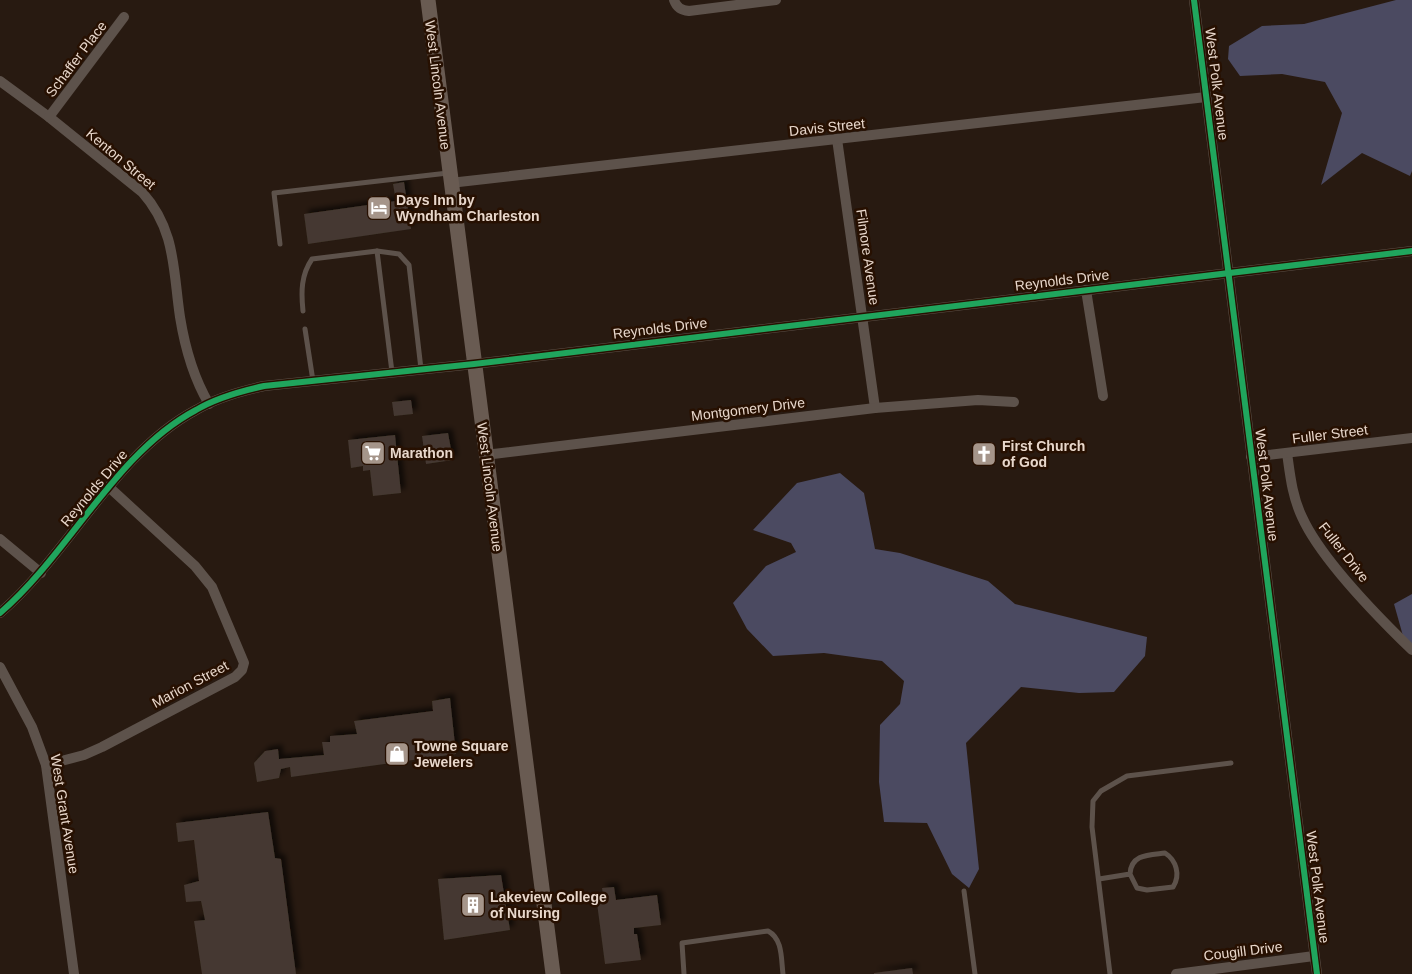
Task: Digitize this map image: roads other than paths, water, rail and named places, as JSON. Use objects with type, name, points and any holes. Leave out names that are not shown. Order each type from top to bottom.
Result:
[{"type":"main road","name":"West Lincoln Avenue","points":[[428,0],[553,974]]},
{"type":"street","points":[[674,0],[676,6],[688,11],[776,0]]},
{"type":"street","name":"West Polk Avenue","points":[[1194,0],[1317,974]]},
{"type":"street","name":"Schaffer Place","points":[[49,117],[124,17]]},
{"type":"street","name":"Kenton Street","points":[[0,82],[49,117],[142,192],[162,218],[172,250],[185,343],[200,389],[210,404]]},
{"type":"street","name":"Davis Street","points":[[450,178],[837,140],[1206,97]]},
{"type":"street","name":"Filmore Avenue","points":[[837,140],[875,408]]},
{"type":"street","name":"Reynolds Drive","points":[[0,613],[41,572],[145,448],[196,409],[241,391],[313,380],[474,364],[1412,251]]},
{"type":"street","name":"Reynolds Drive","points":[[1086,290],[1103,396]]},
{"type":"street","name":"Montgomery Drive","points":[[485,455],[875,408],[978,400],[1014,402]]},
{"type":"street","name":"Fuller Street","points":[[1251,457],[1412,438]]},
{"type":"street","name":"Fuller Drive","points":[[1287,453],[1294,496],[1312,537],[1361,596],[1412,650]]},
{"type":"street","name":"Marion Street","points":[[46,765],[84,755],[102,747],[235,677],[242,670],[244,663],[212,586],[195,566],[110,488]]},
{"type":"street","points":[[0,539],[41,572]]},
{"type":"street","name":"West Grant Avenue","points":[[0,667],[32,727],[46,765],[74,974]]},
{"type":"street","name":"Cougill Drive","points":[[1176,974],[1314,956]]},
{"type":"lane","points":[[280,244],[274,193],[450,178]]},
{"type":"lane","points":[[377,251],[392,372]]},
{"type":"lane","points":[[303,312],[301,296],[304,270],[312,259],[377,251],[399,254],[409,265],[421,369]]},
{"type":"lane","points":[[305,329],[313,380]]},
{"type":"lane","points":[[1110,974],[1092,809],[1093,801],[1101,791],[1127,776],[1231,763]]},
{"type":"lane","points":[[1165,853],[1175,862],[1177,878],[1173,887],[1147,890],[1137,888],[1130,874],[1134,861],[1140,856],[1165,853]]},
{"type":"lane","points":[[1099,879],[1130,874]]},
{"type":"lane","points":[[964,891],[975,974]]},
{"type":"lane","points":[[684,974],[682,943],[768,931],[779,941],[783,974]]},
{"type":"place","name":"Days Inn by Wyndham Charleston","points":[[379,208]]},
{"type":"place","name":"Marathon","points":[[373,453]]},
{"type":"place","name":"First Church of God","points":[[984,454]]},
{"type":"place","name":"Towne Square Jewelers","points":[[397,754]]},
{"type":"place","name":"Lakeview College of Nursing","points":[[473,905]]}]
